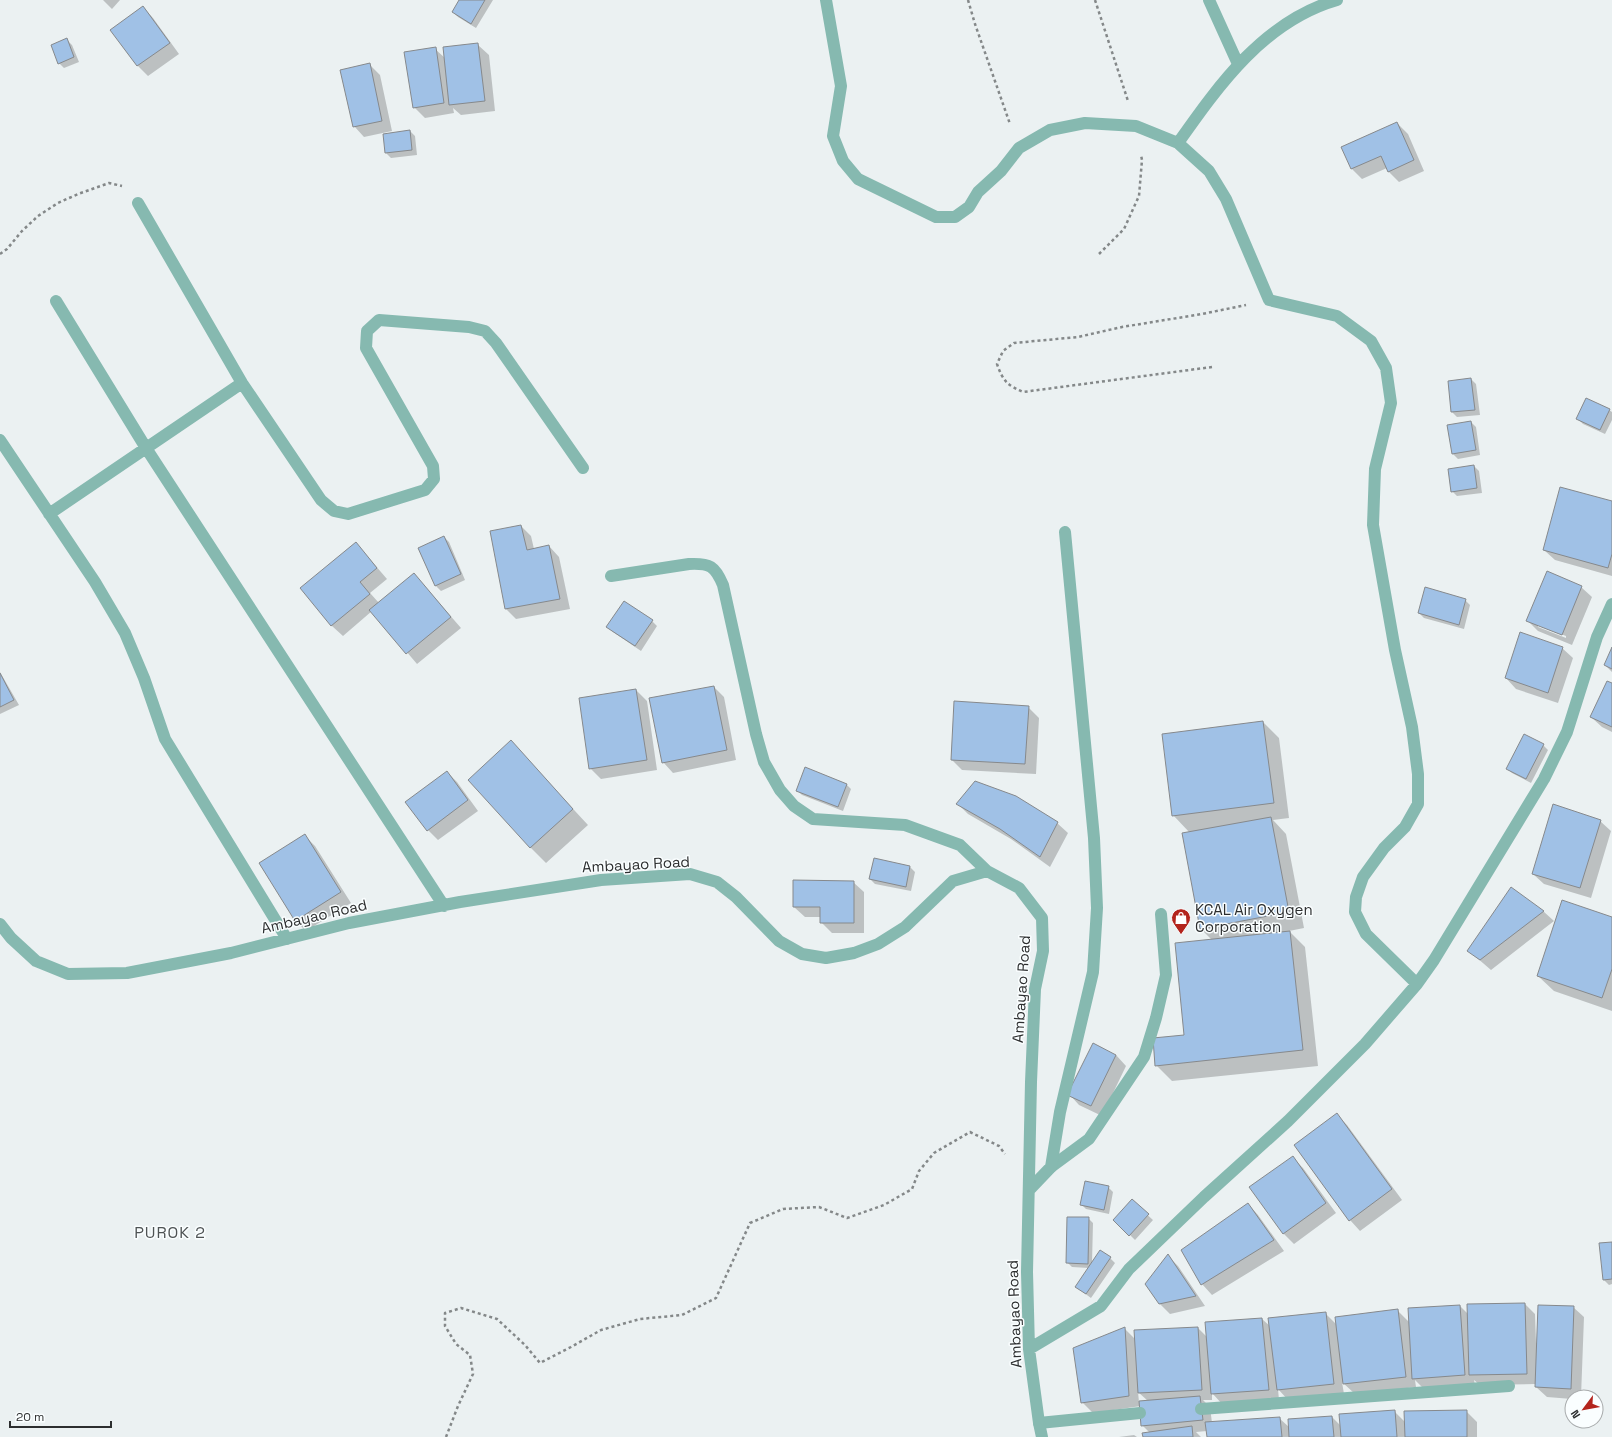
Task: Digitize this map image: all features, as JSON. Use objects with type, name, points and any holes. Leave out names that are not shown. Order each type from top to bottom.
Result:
[{"type":"street","points":[[826,0],[841,86],[833,136],[843,161],[858,179],[936,217],[955,217],[969,207],[978,192],[1001,172],[1019,148],[1050,130],[1085,123],[1136,126],[1178,143],[1209,171],[1226,199],[1269,300],[1337,316],[1370,341],[1386,368],[1391,403],[1375,469],[1373,524],[1395,650],[1412,727],[1418,774],[1418,804],[1405,827],[1384,848],[1363,877],[1356,897],[1355,912],[1366,934],[1417,984]]},
{"type":"street","points":[[1208,0],[1238,64]]},
{"type":"street","points":[[1178,143],[1211,96],[1238,64],[1292,19],[1325,3],[1337,0]]},
{"type":"street","points":[[138,203],[242,384],[321,500],[334,511],[348,514],[425,490],[434,479],[433,466],[366,348],[368,331],[380,320],[469,328],[485,331],[496,343],[583,468]]},
{"type":"street","points":[[56,301],[146,448],[444,906]]},
{"type":"street","points":[[49,514],[242,384]]},
{"type":"street","points":[[0,440],[95,582],[125,633],[144,678],[165,740],[287,939]]},
{"type":"street","points":[[1051,1167],[1060,1112],[1093,972],[1097,908],[1094,838],[1065,532]]},
{"type":"street","points":[[611,576],[689,564],[710,566],[717,572],[723,585],[756,734],[764,762],[780,790],[794,806],[813,819],[905,825],[960,845],[987,871]]},
{"type":"street","points":[[1029,1349],[1101,1306],[1130,1268],[1204,1197],[1288,1121],[1365,1044],[1417,984],[1434,960],[1544,780],[1567,732],[1597,637],[1612,604]]},
{"type":"street","name":"Ambayao Road","points":[[0,924],[11,938],[36,961],[68,974],[128,973],[232,953],[349,923],[444,906],[601,880],[690,874],[717,882],[736,897],[779,941],[802,954],[826,958],[854,953],[878,944],[905,927],[953,881],[987,871],[1019,888],[1042,918],[1043,951],[1035,989],[1031,1082],[1030,1189],[1027,1272],[1029,1349],[1042,1437]]},
{"type":"street","points":[[1030,1189],[1051,1167],[1089,1139],[1144,1057],[1156,1018],[1166,975],[1161,914]]},
{"type":"street","points":[[1202,1409],[1509,1386]]},
{"type":"street","points":[[1039,1423],[1140,1414]]},
{"type":"path","points":[[968,0],[975,24],[1019,148]]},
{"type":"path","points":[[1095,0],[1136,126],[1142,160],[1139,196],[1124,229],[1099,254]]},
{"type":"path","points":[[0,254],[8,249],[22,231],[38,216],[58,203],[78,194],[108,183],[124,186],[138,203]]},
{"type":"path","points":[[1212,368],[1023,392],[1012,387],[1002,378],[997,364],[1003,350],[1014,343],[1078,337],[1122,327],[1202,314],[1269,300]]},
{"type":"path","points":[[446,1437],[472,1374],[470,1355],[456,1344],[445,1326],[445,1313],[461,1308],[497,1319],[525,1345],[540,1363],[601,1330],[640,1319],[682,1315],[716,1298],[750,1223],[783,1209],[819,1207],[847,1218],[884,1205],[912,1189],[919,1171],[934,1153],[970,1132],[999,1146],[1030,1189]]},
{"type":"building","points":[[459,0],[485,0],[471,24],[452,12]]},
{"type":"building","points":[[143,6],[170,43],[137,66],[110,30]]},
{"type":"building","points":[[67,38],[74,57],[58,64],[51,45]]},
{"type":"building","points":[[478,43],[485,101],[449,105],[443,47]]},
{"type":"building","points":[[436,47],[444,103],[413,108],[404,52]]},
{"type":"building","points":[[370,63],[382,121],[353,127],[340,70]]},
{"type":"building","points":[[1397,122],[1414,160],[1388,172],[1381,156],[1351,169],[1341,147]]},
{"type":"building","points":[[410,130],[412,150],[385,153],[383,134]]},
{"type":"building","points":[[1471,378],[1475,410],[1451,412],[1448,381]]},
{"type":"building","points":[[1586,398],[1610,409],[1600,430],[1576,419]]},
{"type":"building","points":[[1471,421],[1476,450],[1452,454],[1447,425]]},
{"type":"building","points":[[1474,465],[1477,488],[1451,492],[1448,469]]},
{"type":"building","points":[[1560,487],[1612,501],[1612,554],[1608,568],[1543,550]]},
{"type":"building","points":[[521,525],[527,550],[549,545],[560,599],[505,609],[490,531]]},
{"type":"building","points":[[444,536],[461,574],[435,586],[418,548]]},
{"type":"building","points":[[356,542],[377,568],[360,582],[370,594],[331,626],[300,588]]},
{"type":"building","points":[[1547,571],[1582,586],[1562,635],[1526,621]]},
{"type":"building","points":[[414,573],[451,617],[406,654],[369,610]]},
{"type":"building","points":[[1425,587],[1466,599],[1459,625],[1418,613]]},
{"type":"building","points":[[624,601],[653,620],[635,646],[606,627]]},
{"type":"building","points":[[1520,632],[1563,647],[1548,693],[1505,678]]},
{"type":"building","points":[[1612,647],[1612,669],[1604,665]]},
{"type":"building","points":[[0,673],[14,700],[0,707]]},
{"type":"building","points":[[1607,681],[1612,683],[1612,727],[1590,717]]},
{"type":"building","points":[[714,686],[727,750],[662,763],[649,698]]},
{"type":"building","points":[[636,689],[647,760],[589,769],[579,698]]},
{"type":"building","points":[[954,701],[1029,706],[1025,764],[951,760]]},
{"type":"building","points":[[1263,721],[1274,803],[1172,816],[1162,734]]},
{"type":"building","points":[[1524,734],[1544,744],[1526,779],[1506,769]]},
{"type":"building","points":[[511,740],[573,809],[530,848],[468,780]]},
{"type":"building","points":[[805,767],[847,784],[838,807],[796,791]]},
{"type":"building","points":[[447,771],[468,800],[427,831],[405,802]]},
{"type":"building","points":[[975,781],[1016,796],[1058,822],[1040,857],[1000,829],[956,804]]},
{"type":"building","points":[[1553,804],[1601,820],[1580,888],[1532,874]]},
{"type":"building","points":[[1271,817],[1289,912],[1200,929],[1182,833]]},
{"type":"building","points":[[305,834],[341,892],[295,921],[259,863]]},
{"type":"building","points":[[874,858],[910,866],[906,887],[869,879]]},
{"type":"building","points":[[793,880],[854,881],[854,923],[820,923],[820,907],[793,907]]},
{"type":"building","points":[[1511,887],[1544,911],[1480,960],[1467,951]]},
{"type":"building","points":[[1562,900],[1612,917],[1612,969],[1602,998],[1537,976]]},
{"type":"building","points":[[1290,931],[1303,1050],[1155,1066],[1153,1038],[1184,1035],[1175,943]]},
{"type":"building","points":[[1093,1043],[1116,1055],[1091,1106],[1067,1095]]},
{"type":"building","points":[[1337,1113],[1392,1189],[1349,1221],[1294,1145]]},
{"type":"building","points":[[1293,1156],[1326,1203],[1283,1234],[1249,1187]]},
{"type":"building","points":[[1085,1181],[1109,1186],[1104,1210],[1080,1205]]},
{"type":"building","points":[[1132,1199],[1149,1214],[1129,1236],[1113,1220]]},
{"type":"building","points":[[1248,1203],[1274,1240],[1201,1285],[1181,1250]]},
{"type":"building","points":[[1067,1217],[1089,1217],[1088,1264],[1066,1263]]},
{"type":"building","points":[[1612,1242],[1612,1279],[1603,1280],[1599,1243]]},
{"type":"building","points":[[1100,1250],[1111,1257],[1086,1294],[1075,1287]]},
{"type":"building","points":[[1168,1254],[1196,1296],[1159,1304],[1145,1284]]},
{"type":"building","points":[[1525,1303],[1527,1374],[1469,1375],[1467,1304]]},
{"type":"building","points":[[1460,1305],[1465,1375],[1412,1379],[1408,1308]]},
{"type":"building","points":[[1538,1305],[1574,1306],[1571,1389],[1535,1387]]},
{"type":"building","points":[[1398,1309],[1406,1377],[1343,1384],[1335,1317]]},
{"type":"building","points":[[1326,1312],[1334,1384],[1277,1390],[1268,1318]]},
{"type":"building","points":[[1262,1318],[1269,1390],[1211,1394],[1205,1322]]},
{"type":"building","points":[[1125,1327],[1129,1396],[1081,1403],[1073,1348]]},
{"type":"building","points":[[1198,1327],[1202,1390],[1138,1393],[1134,1330]]},
{"type":"building","points":[[1200,1396],[1203,1420],[1141,1426],[1139,1401]]},
{"type":"building","points":[[1395,1410],[1397,1437],[1341,1437],[1339,1414]]},
{"type":"building","points":[[1467,1410],[1467,1437],[1405,1437],[1404,1411]]},
{"type":"building","points":[[1332,1416],[1334,1437],[1289,1437],[1288,1419]]},
{"type":"building","points":[[1280,1417],[1282,1437],[1207,1437],[1205,1422]]},
{"type":"building","points":[[1192,1426],[1193,1437],[1143,1437],[1142,1433]]},
{"type":"place","name":"KCAL Air Oxygen Corporation","points":[[1181,935]]},
{"type":"district","name":"PUROK 2","points":[[170,1232]]}]
